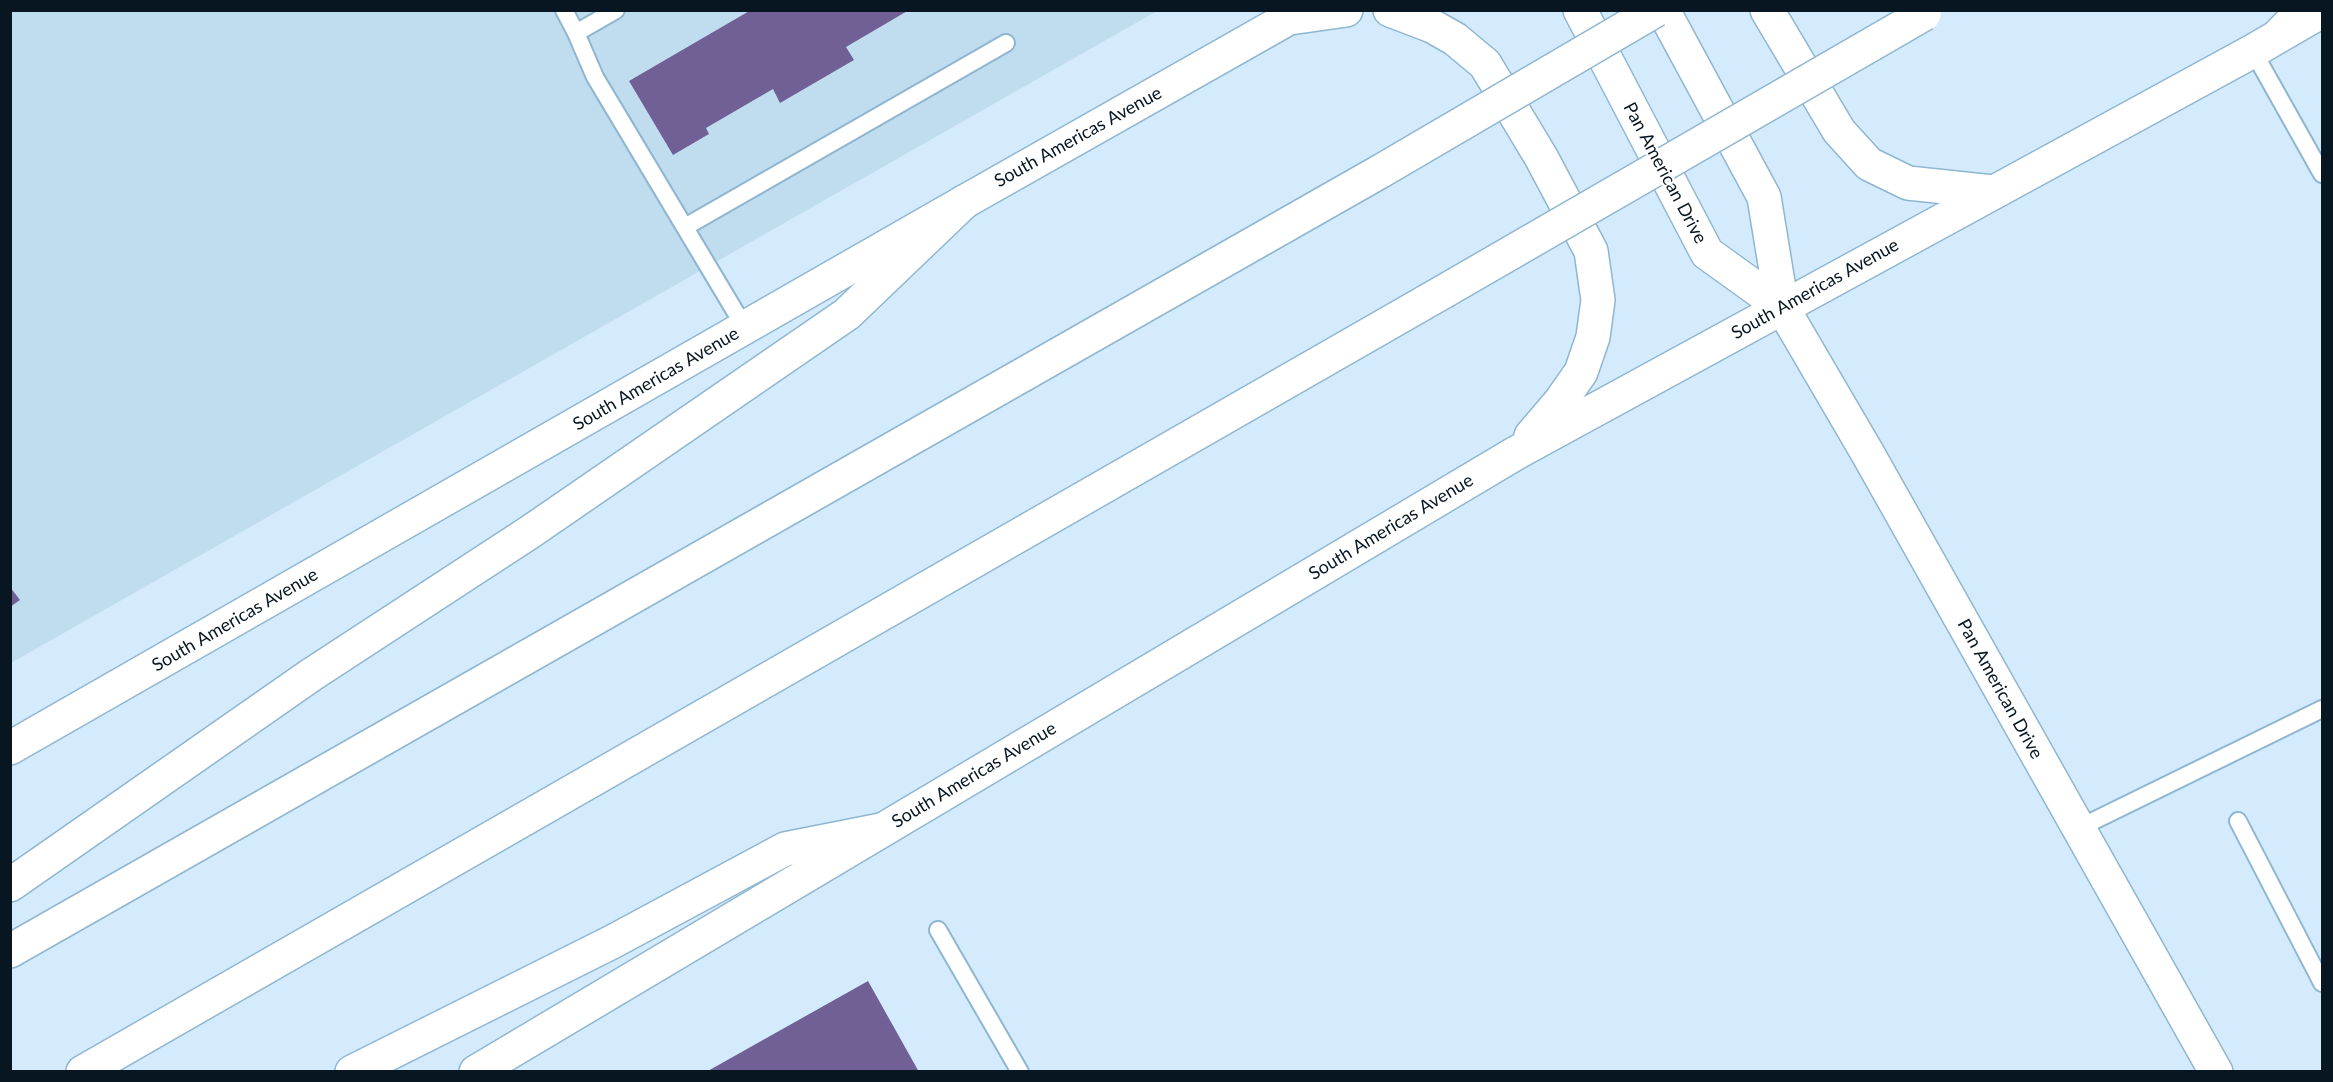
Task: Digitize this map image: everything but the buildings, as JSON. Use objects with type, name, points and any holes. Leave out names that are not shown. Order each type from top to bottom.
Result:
[{"type":"main road","points":[[1296,14],[1346,10]]},
{"type":"main road","points":[[1390,10],[1440,30],[1455,39],[1485,64],[1541,157],[1591,251],[1598,300],[1593,337],[1581,372],[1560,402],[1516,453]]},
{"type":"main road","name":"Pan American Drive","points":[[1580,10],[1707,253],[1782,307]]},
{"type":"main road","points":[[10,951],[1381,171],[1656,10]]},
{"type":"main road","name":"Pan American Drive","points":[[1663,10],[1764,197],[1782,307],[1868,454],[2216,1071]]},
{"type":"main road","points":[[1767,10],[1839,131],[1869,164],[1908,183],[1993,192]]},
{"type":"main road","points":[[2266,43],[2303,10]]},
{"type":"main road","name":"South Americas Avenue","points":[[476,1071],[1516,453],[2322,11]]},
{"type":"main road","points":[[83,1071],[1929,12]]},
{"type":"main road","name":"South Americas Avenue","points":[[10,748],[1296,14]]},
{"type":"main road","points":[[10,885],[311,675],[530,532],[847,314],[964,202]]},
{"type":"main road","points":[[352,1071],[612,942],[785,849],[881,830]]},
{"type":"lane","points":[[564,10],[595,77],[745,328]]},
{"type":"lane","points":[[576,33],[616,10]]},
{"type":"lane","points":[[685,227],[1006,43]]},
{"type":"lane","points":[[2266,43],[2318,156],[2322,174]]},
{"type":"lane","points":[[2079,828],[2322,710]]},
{"type":"lane","points":[[2238,821],[2322,983]]},
{"type":"lane","points":[[938,930],[1020,1071]]},
{"type":"shaded area","points":[[11,11],[1157,11],[11,663]]}]
